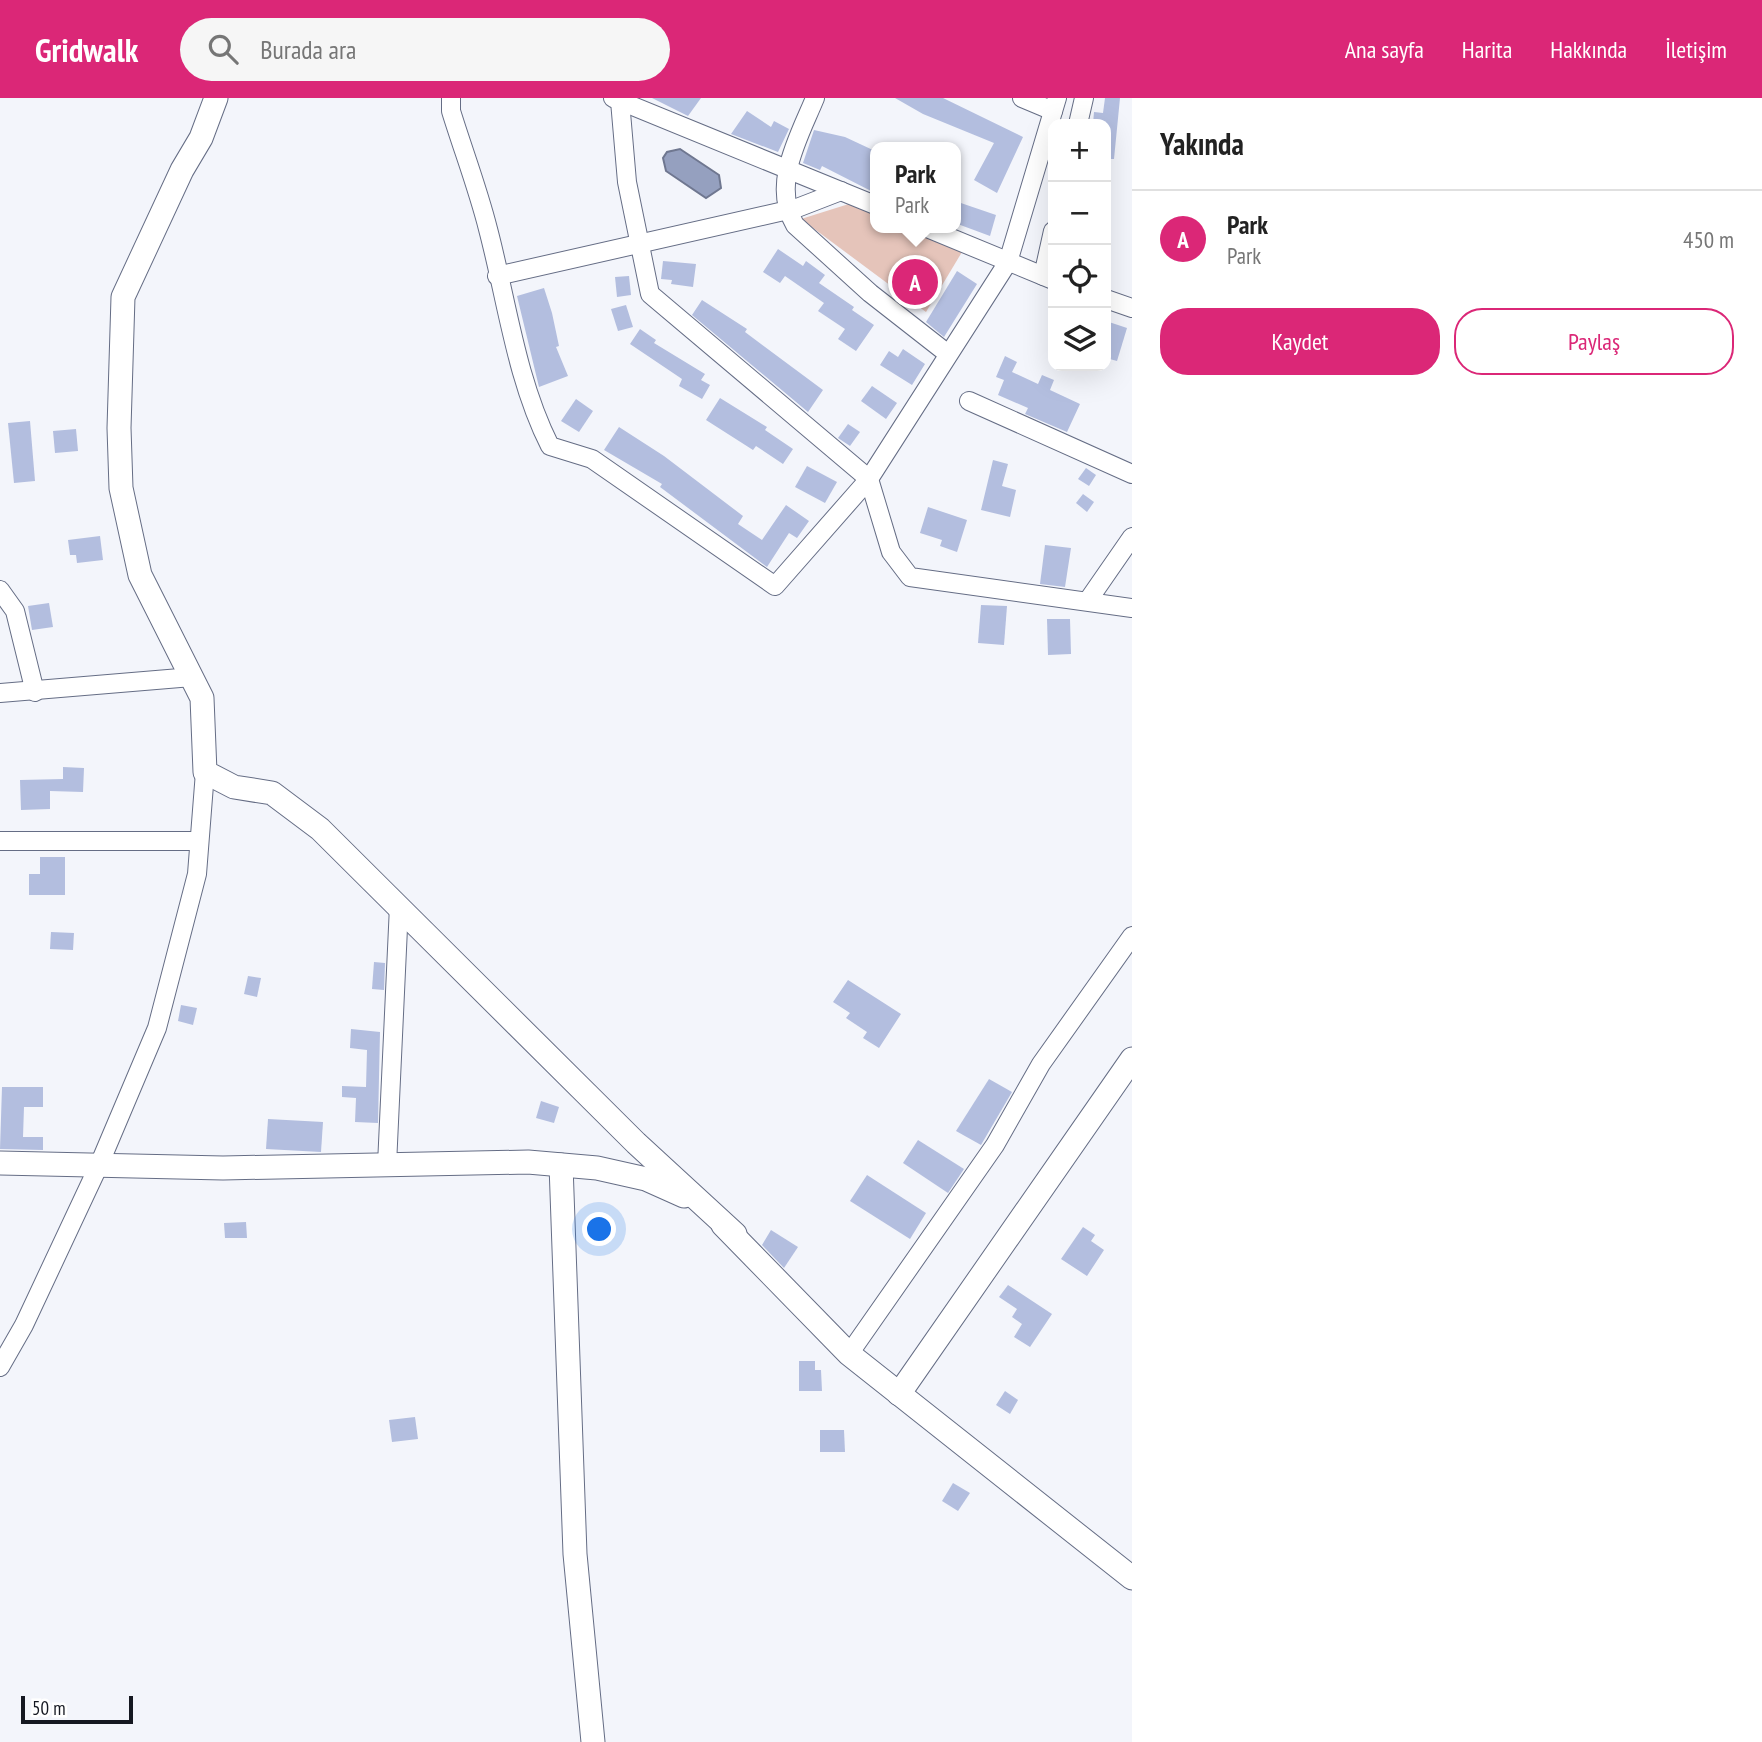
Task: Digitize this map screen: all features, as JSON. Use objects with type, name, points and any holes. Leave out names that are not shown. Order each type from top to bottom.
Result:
[{"type":"street","points":[[0,1367],[24,1325],[99,1165],[157,1028],[198,874],[205,772],[202,698],[140,575],[121,488],[119,428],[123,297],[182,170],[201,138],[216,98]]},
{"type":"street","points":[[451,98],[452,111],[488,229],[497,276],[536,419],[550,446],[592,459],[775,586],[869,479],[1008,262],[1055,104],[1022,98]]},
{"type":"street","points":[[815,98],[787,167],[786,210],[795,225],[870,293],[948,354]]},
{"type":"street","points":[[1079,119],[1084,98]]},
{"type":"street","points":[[870,203],[617,99],[628,183],[650,294],[869,479],[891,552],[909,577],[1089,599],[1132,608]]},
{"type":"street","points":[[497,276],[786,210],[841,191]]},
{"type":"street","points":[[939,233],[1048,278]]},
{"type":"street","points":[[1111,301],[1132,308]]},
{"type":"street","points":[[969,401],[1132,474]]},
{"type":"street","points":[[1089,599],[1132,537]]},
{"type":"street","points":[[0,589],[15,611],[35,692]]},
{"type":"street","points":[[0,693],[192,677]]},
{"type":"street","points":[[205,772],[234,787],[272,793],[320,829],[636,1143],[735,1234],[849,1354],[1132,1578]]},
{"type":"street","points":[[0,841],[199,841]]},
{"type":"street","points":[[387,1165],[399,906]]},
{"type":"street","points":[[849,1354],[995,1144],[1041,1064],[1132,936]]},
{"type":"street","points":[[899,1394],[1132,1059]]},
{"type":"street","points":[[0,1163],[223,1168],[528,1162],[597,1168],[646,1179],[686,1197],[735,1234]]},
{"type":"street","points":[[561,1165],[575,1553],[593,1742]]},
{"type":"shaded area","points":[[852,203],[870,211],[870,233],[918,233],[962,252],[926,312],[801,219]]},
{"type":"water","points":[[680,149],[719,175],[721,188],[706,198],[666,171],[663,158],[667,152]]},
{"type":"building","points":[[652,98],[701,98],[688,116]]},
{"type":"building","points":[[895,98],[943,98],[1023,137],[997,193],[974,180],[994,143],[923,114]]},
{"type":"building","points":[[1105,98],[1120,98],[1114,159],[1111,159],[1111,119],[1093,119],[1094,112],[1103,113]]},
{"type":"building","points":[[747,111],[771,127],[774,121],[789,129],[778,152],[731,134]]},
{"type":"building","points":[[814,130],[845,137],[870,149],[870,190],[822,166],[820,170],[803,163]]},
{"type":"building","points":[[961,203],[996,215],[990,236],[961,225]]},
{"type":"building","points":[[778,249],[803,266],[806,261],[825,275],[819,283],[854,307],[852,310],[874,325],[856,351],[838,339],[845,329],[818,311],[824,303],[785,276],[780,283],[763,272]]},
{"type":"building","points":[[663,261],[696,264],[693,287],[671,284],[672,280],[661,279]]},
{"type":"building","points":[[957,271],[977,284],[944,337],[926,322]]},
{"type":"building","points":[[629,276],[631,295],[617,297],[615,277]]},
{"type":"building","points":[[544,288],[559,346],[556,347],[568,376],[539,387],[517,296]]},
{"type":"building","points":[[702,300],[747,329],[745,332],[823,390],[808,412],[692,315]]},
{"type":"building","points":[[626,305],[633,327],[618,331],[611,309]]},
{"type":"building","points":[[1111,323],[1127,328],[1117,361],[1111,359]]},
{"type":"building","points":[[640,329],[656,340],[654,343],[705,374],[701,380],[710,385],[702,399],[679,386],[682,379],[630,344]]},
{"type":"building","points":[[903,349],[925,364],[912,385],[880,365],[889,351],[898,357]]},
{"type":"building","points":[[1005,356],[1017,362],[1012,372],[1038,384],[1042,375],[1054,380],[1050,390],[1080,404],[1067,432],[1025,414],[1028,408],[998,395],[1004,380],[996,377]]},
{"type":"building","points":[[872,386],[897,403],[886,419],[861,401]]},
{"type":"building","points":[[720,398],[767,427],[765,430],[793,449],[783,464],[756,446],[753,450],[706,420]]},
{"type":"building","points":[[576,399],[593,411],[579,432],[561,421]]},
{"type":"building","points":[[30,421],[35,481],[14,483],[8,423]]},
{"type":"building","points":[[848,424],[860,432],[850,446],[838,438]]},
{"type":"building","points":[[619,427],[664,456],[743,516],[738,524],[762,540],[786,505],[809,521],[797,538],[789,533],[767,567],[660,487],[662,484],[604,450]]},
{"type":"building","points":[[76,429],[78,451],[55,453],[53,431]]},
{"type":"building","points":[[993,460],[1008,464],[1002,486],[1016,490],[1010,517],[981,510]]},
{"type":"building","points":[[807,466],[837,482],[825,503],[795,487]]},
{"type":"building","points":[[1086,468],[1096,475],[1089,486],[1078,479]]},
{"type":"building","points":[[1083,494],[1094,502],[1087,512],[1076,503]]},
{"type":"building","points":[[928,507],[967,520],[957,552],[940,546],[942,540],[920,533]]},
{"type":"building","points":[[100,536],[103,560],[77,563],[76,555],[70,555],[68,540]]},
{"type":"building","points":[[1045,545],[1071,548],[1065,587],[1040,584]]},
{"type":"building","points":[[49,603],[53,627],[32,630],[28,606]]},
{"type":"building","points":[[981,605],[1007,606],[1004,645],[978,643]]},
{"type":"building","points":[[1047,619],[1070,619],[1071,654],[1048,655]]},
{"type":"building","points":[[63,767],[84,768],[83,792],[50,791],[50,809],[21,810],[20,780],[63,779]]},
{"type":"building","points":[[40,857],[65,857],[65,895],[29,895],[29,874],[40,874]]},
{"type":"building","points":[[51,932],[74,933],[73,950],[50,949]]},
{"type":"building","points":[[374,962],[385,963],[384,990],[372,989]]},
{"type":"building","points":[[248,976],[261,978],[257,997],[244,994]]},
{"type":"building","points":[[848,980],[901,1014],[879,1048],[863,1038],[867,1032],[846,1018],[850,1013],[833,1002]]},
{"type":"building","points":[[181,1005],[197,1008],[193,1025],[178,1021]]},
{"type":"building","points":[[351,1029],[380,1032],[378,1123],[355,1122],[356,1098],[342,1097],[342,1086],[366,1087],[367,1050],[350,1048]]},
{"type":"building","points":[[989,1079],[1012,1092],[981,1145],[956,1131]]},
{"type":"building","points":[[2,1087],[43,1087],[43,1107],[24,1107],[23,1137],[43,1137],[43,1150],[0,1149]]},
{"type":"building","points":[[541,1101],[559,1107],[554,1123],[536,1118]]},
{"type":"building","points":[[268,1119],[323,1122],[321,1152],[266,1149]]},
{"type":"building","points":[[918,1140],[964,1169],[948,1193],[903,1163]]},
{"type":"building","points":[[867,1175],[926,1213],[910,1239],[850,1201]]},
{"type":"building","points":[[246,1222],[247,1238],[225,1238],[224,1223]]},
{"type":"building","points":[[1083,1227],[1095,1235],[1091,1241],[1104,1250],[1087,1276],[1061,1259]]},
{"type":"building","points":[[771,1230],[798,1247],[784,1268],[762,1245]]},
{"type":"building","points":[[1008,1285],[1052,1314],[1030,1347],[1014,1337],[1022,1324],[1012,1317],[1017,1309],[999,1297]]},
{"type":"building","points":[[799,1361],[815,1361],[815,1370],[821,1370],[822,1391],[799,1391]]},
{"type":"building","points":[[1005,1391],[1018,1400],[1010,1414],[996,1405]]},
{"type":"building","points":[[415,1417],[418,1439],[392,1442],[389,1420]]},
{"type":"building","points":[[820,1430],[844,1430],[845,1452],[820,1452]]},
{"type":"building","points":[[953,1483],[970,1493],[958,1511],[942,1501]]},
{"type":"place","name":"Park","points":[[915,282]]}]
